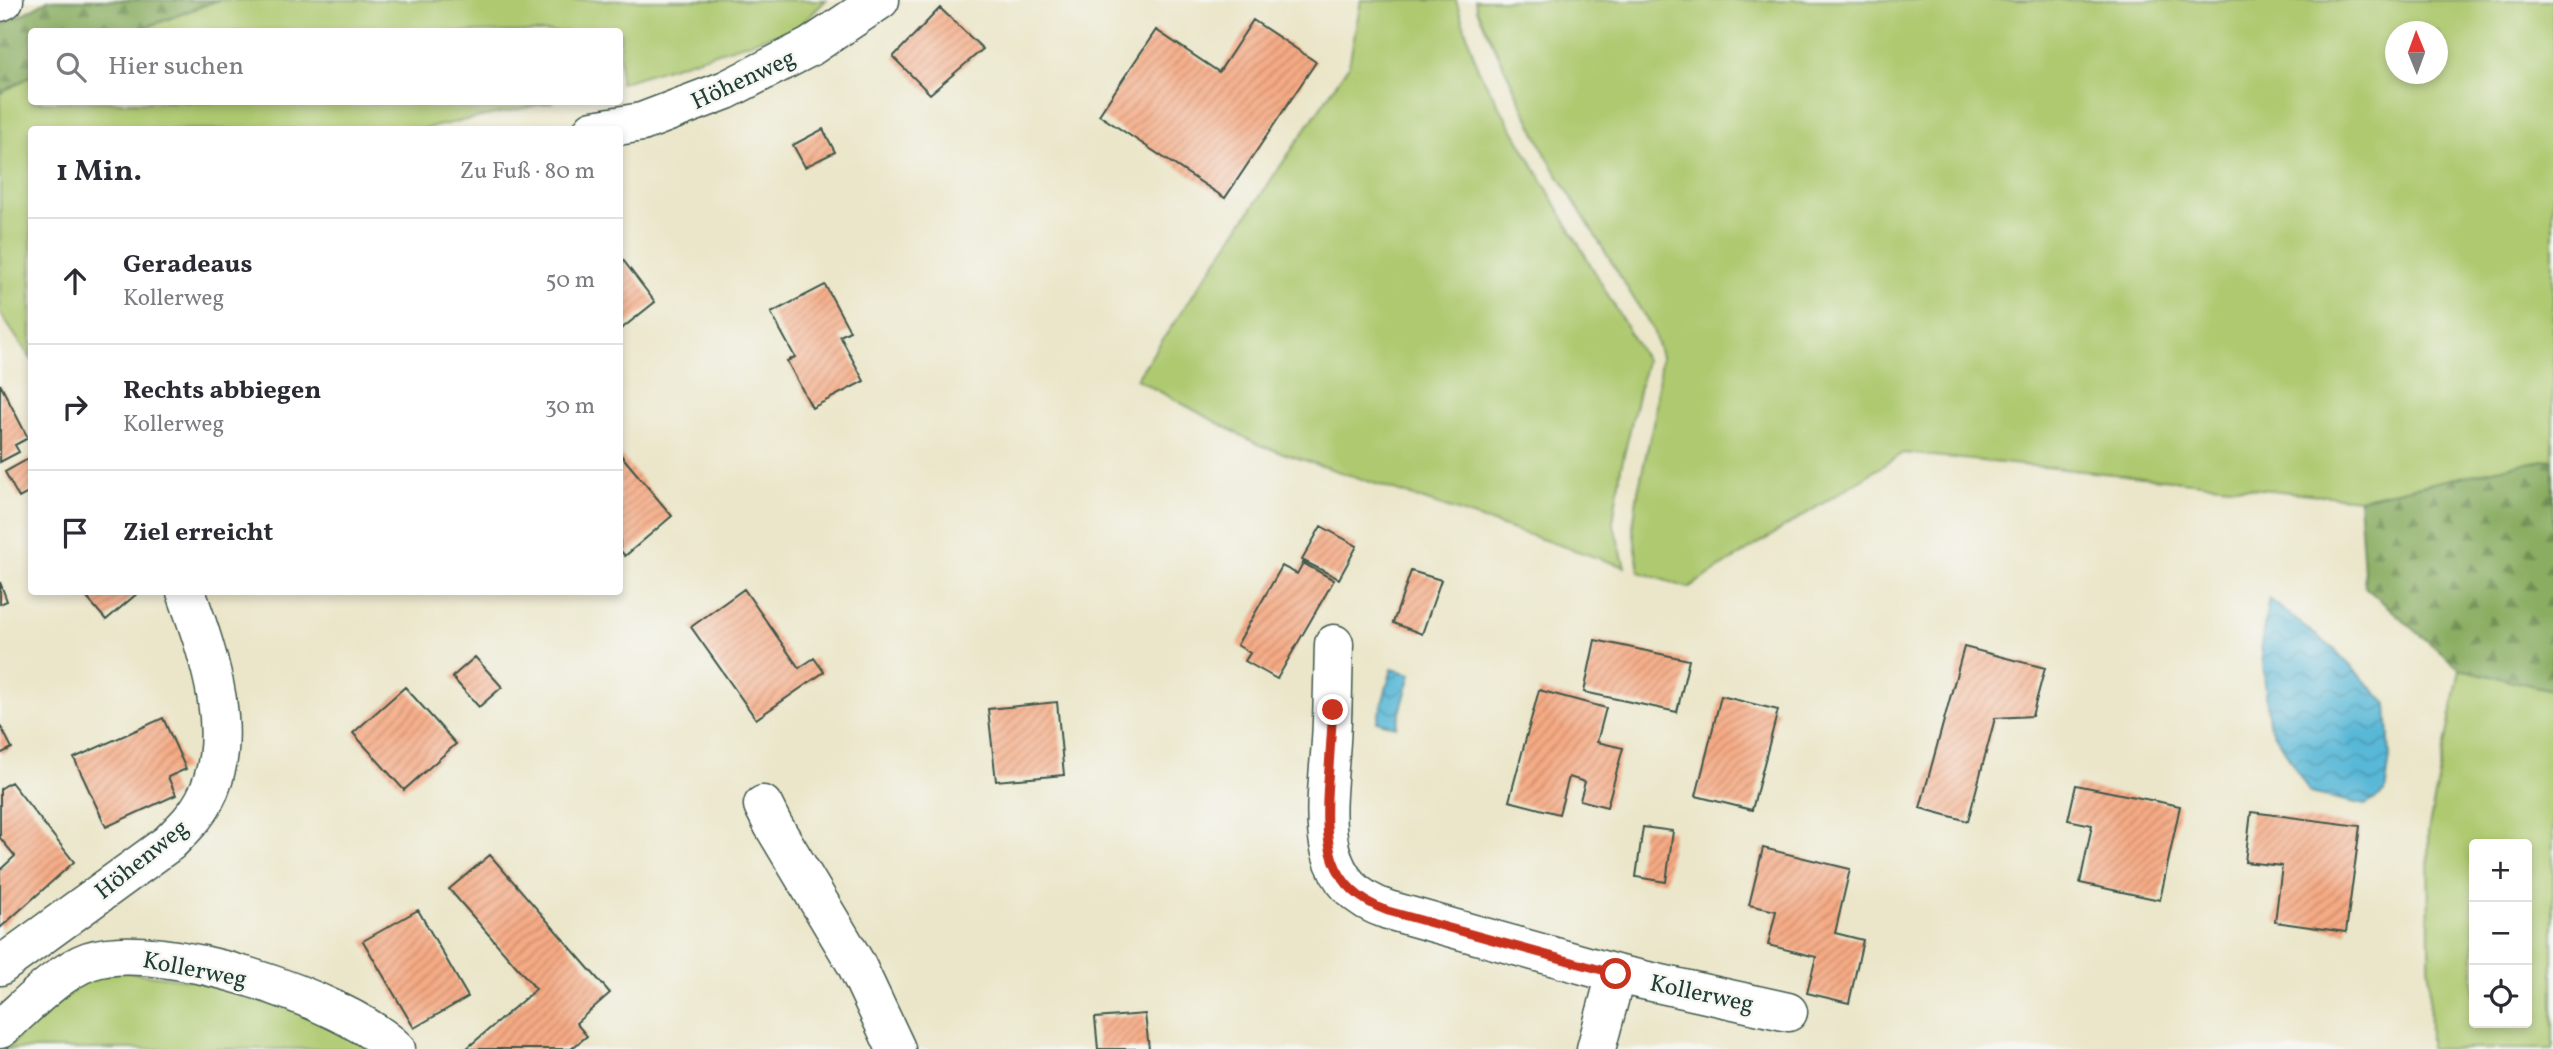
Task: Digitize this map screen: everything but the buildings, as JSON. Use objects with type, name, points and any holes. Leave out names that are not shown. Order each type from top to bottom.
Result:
[{"type":"street","name":"Höhenweg","points":[[618,126],[642,122],[726,90],[810,47],[880,0]]},
{"type":"street","name":"Höhenweg","points":[[0,966],[160,850],[192,820],[205,800],[214,778],[219,715],[214,680],[187,595]]},
{"type":"street","name":"Kollerweg","points":[[1334,644],[1333,710],[1325,827],[1334,864],[1354,893],[1370,904],[1388,911],[1616,974],[1788,1012]]},
{"type":"street","points":[[764,805],[772,825],[856,964],[896,1049]]},
{"type":"street","name":"Kollerweg","points":[[0,1029],[77,967],[102,958],[143,957],[203,965],[248,977],[325,1006],[376,1032],[396,1049]]},
{"type":"street","name":"Kollerweg","points":[[1596,1049],[1616,974]]},
{"type":"green space","points":[[48,0],[218,0],[143,28],[28,28],[28,78],[0,93],[0,26]]},
{"type":"green space","points":[[218,0],[826,0],[799,27],[623,82],[623,28],[145,28]]},
{"type":"green space","points":[[1361,0],[1456,0],[1478,69],[1646,361],[1621,468],[1613,522],[1625,567],[1259,445],[1136,379],[1349,65]]},
{"type":"green space","points":[[1475,0],[2553,0],[2553,459],[2359,499],[1903,453],[1688,588],[1639,572],[1633,527],[1655,415],[1661,357],[1653,330],[1547,157],[1477,10]]},
{"type":"green space","points":[[28,78],[28,105],[539,105],[437,126],[28,126],[28,355],[0,313],[0,94]]},
{"type":"green space","points":[[2553,459],[2553,690],[2460,669],[2365,587],[2359,499]]},
{"type":"green space","points":[[2460,669],[2553,690],[2553,1049],[2430,1049],[2428,831]]},
{"type":"green space","points":[[104,969],[244,987],[379,1049],[7,1049],[63,990]]},
{"type":"water","points":[[2269,599],[2335,650],[2387,704],[2390,757],[2385,793],[2365,805],[2310,793],[2269,724],[2261,643]]},
{"type":"water","points":[[1392,669],[1411,674],[1396,727],[1377,721]]},
{"type":"route","points":[[1333,710],[1325,827],[1334,864],[1354,893],[1370,904],[1388,911],[1616,974]]}]
